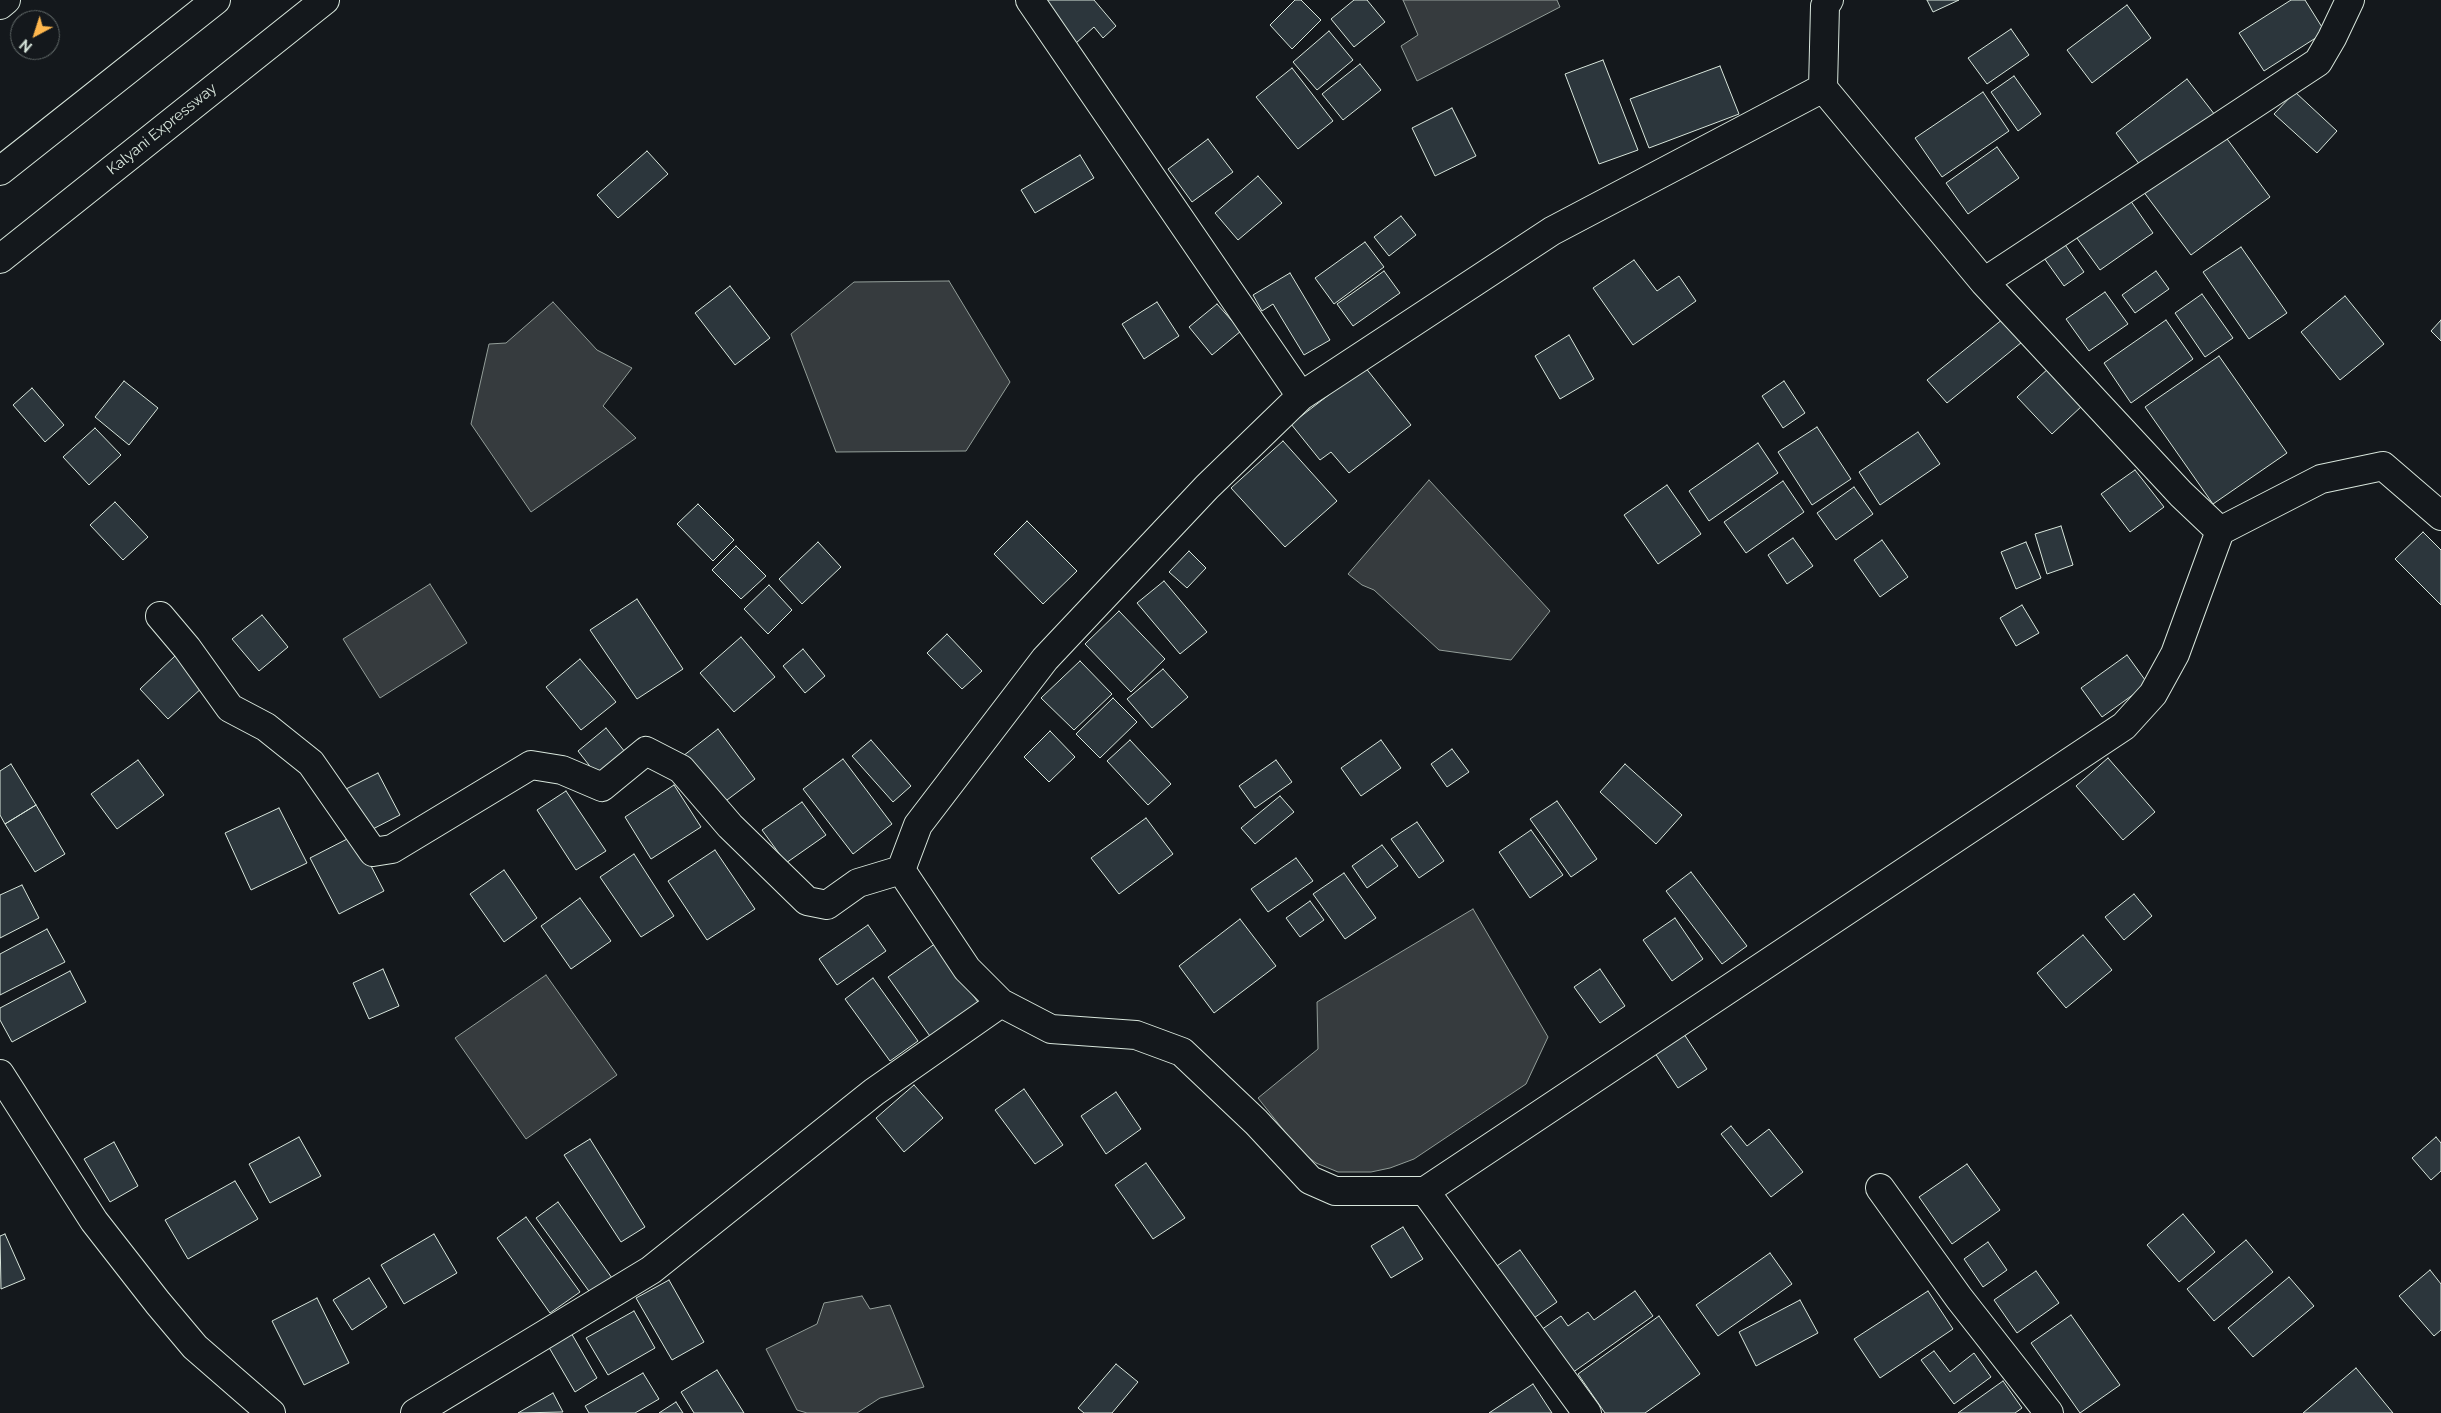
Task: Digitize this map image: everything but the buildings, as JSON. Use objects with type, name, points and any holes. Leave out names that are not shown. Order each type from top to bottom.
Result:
[{"type":"main road","points":[[0,4],[6,0]]},
{"type":"main road","points":[[0,171],[216,0]]},
{"type":"main road","name":"Kalyani Expressway","points":[[0,259],[325,0]]},
{"type":"main road","points":[[1030,0],[1301,396]]},
{"type":"main road","points":[[1829,0],[1825,6],[1823,88],[1984,282],[2181,494],[2220,531]]},
{"type":"main road","points":[[1984,282],[2318,62],[2350,0]]},
{"type":"main road","points":[[902,870],[918,825],[1045,659],[1207,487],[1301,396],[1552,231],[1823,88]]},
{"type":"main road","points":[[902,870],[967,969],[1001,1003],[1051,1029],[1136,1035],[1182,1052],[1256,1122],[1310,1180],[1334,1191],[1424,1191],[2124,726],[2153,694],[2175,654],[2220,531],[2321,479],[2383,466],[2441,516]]},
{"type":"main road","points":[[160,616],[187,648],[230,708],[266,727],[311,763],[373,852],[392,849],[531,765],[562,770],[602,787],[646,751],[682,769],[730,826],[807,901],[827,905],[858,883],[902,870]]},
{"type":"main road","points":[[415,1413],[650,1270],[874,1092],[1001,1003]]},
{"type":"main road","points":[[0,1074],[94,1221],[158,1303],[195,1347],[271,1413]]},
{"type":"main road","points":[[1880,1188],[1959,1298],[2048,1413]]},
{"type":"main road","points":[[1424,1191],[1587,1413]]},
{"type":"shaded area","points":[[1403,0],[1557,0],[1560,7],[1417,81],[1401,46],[1418,35]]},
{"type":"shaded area","points":[[949,281],[1010,382],[966,451],[836,452],[791,334],[854,282]]},
{"type":"shaded area","points":[[553,302],[597,350],[632,368],[603,406],[636,438],[531,512],[471,424],[489,344],[506,343]]},
{"type":"shaded area","points":[[1429,480],[1550,611],[1511,660],[1439,650],[1374,590],[1362,585],[1348,574]]},
{"type":"shaded area","points":[[430,584],[467,643],[380,698],[343,639]]},
{"type":"shaded area","points":[[1473,909],[1548,1037],[1526,1084],[1414,1159],[1390,1168],[1371,1172],[1338,1172],[1316,1163],[1300,1151],[1258,1098],[1318,1049],[1317,1002]]},
{"type":"shaded area","points":[[546,975],[617,1075],[526,1139],[455,1038]]},
{"type":"shaded area","points":[[862,1296],[870,1309],[890,1305],[924,1387],[880,1398],[857,1413],[807,1413],[797,1410],[766,1349],[817,1324],[824,1303]]}]
